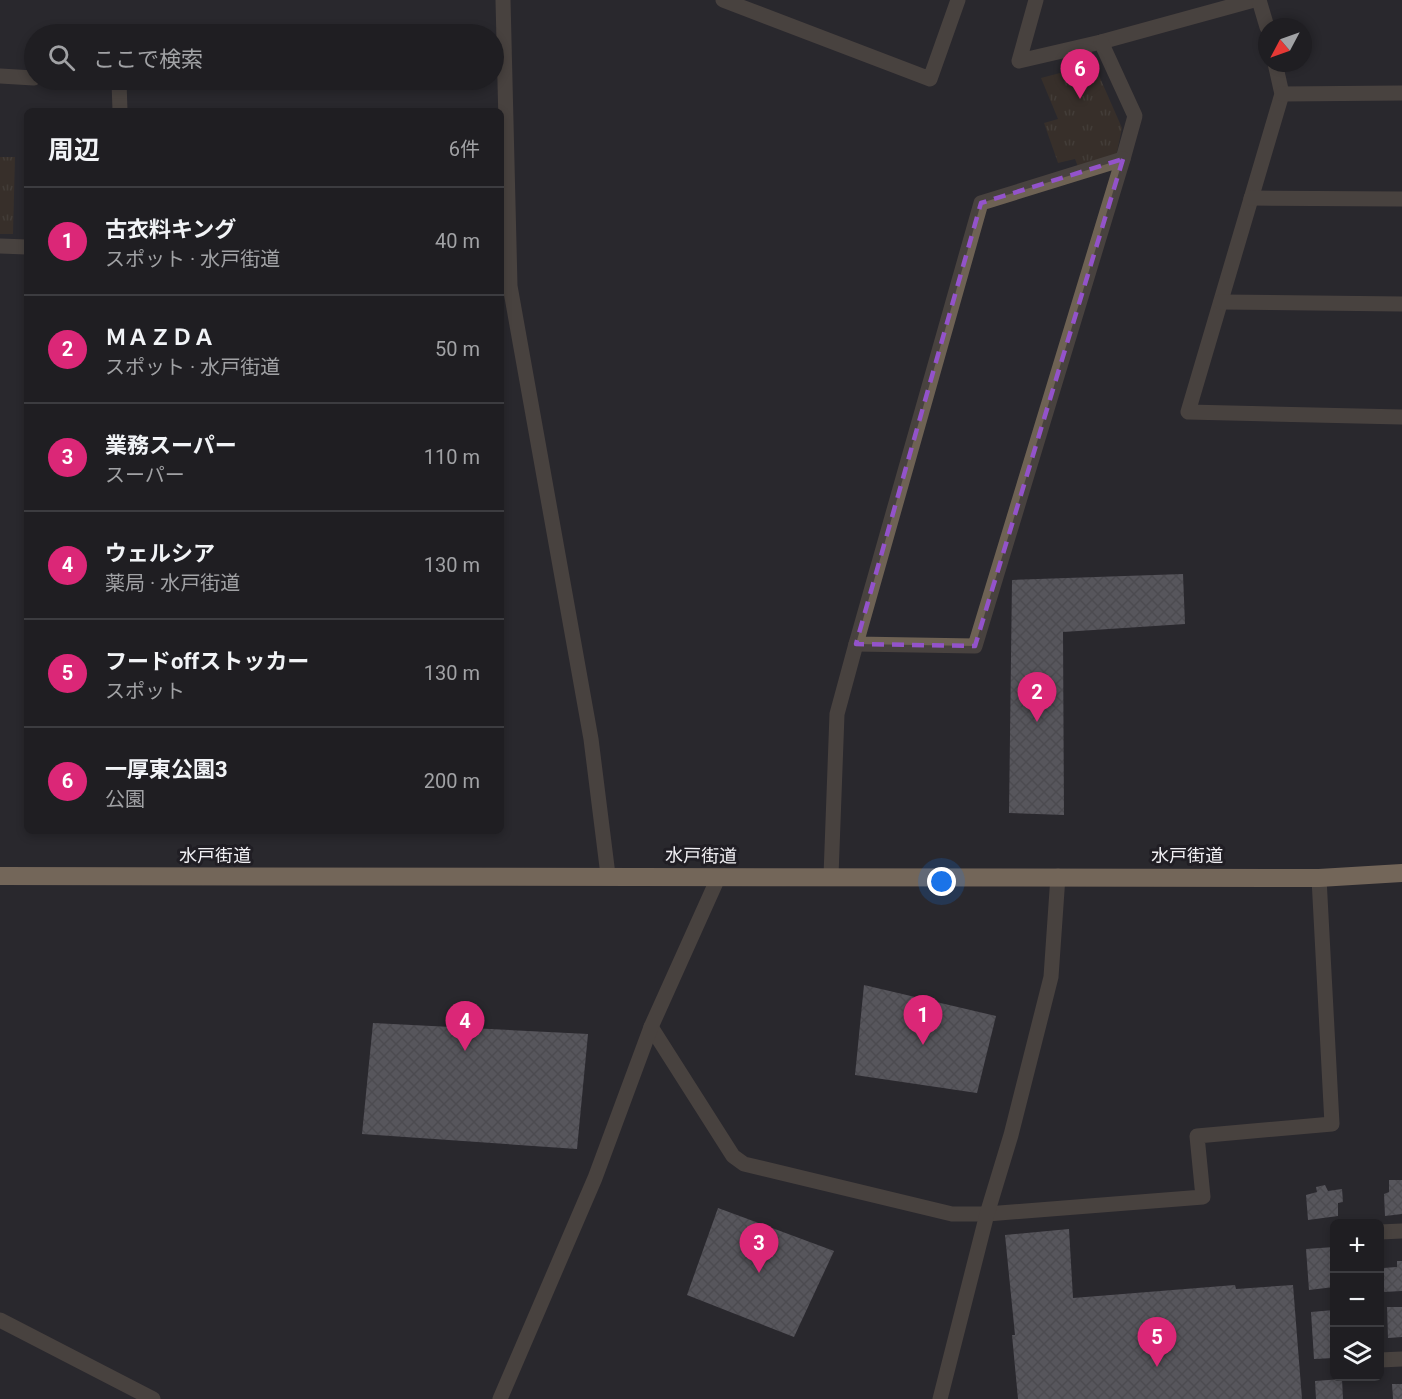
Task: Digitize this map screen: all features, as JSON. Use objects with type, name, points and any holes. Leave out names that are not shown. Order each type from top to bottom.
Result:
[{"type":"highway","name":"水戸街道","points":[[0,876],[1319,878],[1402,873]]},
{"type":"street","points":[[503,0],[504,24]]},
{"type":"street","points":[[723,0],[930,79],[958,0]]},
{"type":"street","points":[[1036,0],[1019,61],[1101,42],[1256,0],[1263,18]]},
{"type":"street","points":[[504,41],[510,286],[591,739],[608,876]]},
{"type":"street","points":[[856,644],[975,646],[1135,116],[1101,42]]},
{"type":"street","points":[[1277,72],[1282,94],[1188,412],[1402,417]]},
{"type":"street","points":[[0,76],[24,77]]},
{"type":"street","points":[[119,90],[120,108]]},
{"type":"street","points":[[1282,94],[1402,93]]},
{"type":"street","points":[[831,876],[837,714],[981,203],[1123,159]]},
{"type":"street","points":[[1251,198],[1402,199]]},
{"type":"street","points":[[0,246],[24,247]]},
{"type":"street","points":[[1221,302],[1402,304]]},
{"type":"street","points":[[940,1399],[1051,977],[1058,876]]},
{"type":"street","points":[[500,1399],[595,1178],[651,1027],[718,878]]},
{"type":"street","points":[[651,1027],[733,1156],[744,1164],[952,1214],[987,1214],[1203,1197],[1197,1136],[1332,1124],[1319,878]]},
{"type":"street","points":[[1384,1232],[1402,1231]]},
{"type":"street","points":[[0,1320],[153,1399]]},
{"type":"street","points":[[1384,1360],[1402,1359]]},
{"type":"highlighted area","points":[[1123,159],[975,646],[856,644],[981,203]]},
{"type":"green space","points":[[1090,65],[1097,71],[1122,128],[1116,157],[1080,172],[1075,159],[1058,163],[1044,123],[1058,119],[1041,78]]},
{"type":"green space","points":[[0,157],[15,157],[13,234],[0,234]]},
{"type":"building","points":[[1183,574],[1185,624],[1063,632],[1064,815],[1009,813],[1012,580]]},
{"type":"building","points":[[864,985],[996,1016],[977,1093],[855,1075]]},
{"type":"building","points":[[373,1023],[588,1034],[577,1149],[362,1134]]},
{"type":"building","points":[[1389,1180],[1402,1180],[1402,1214],[1385,1216],[1384,1194],[1389,1192]]},
{"type":"building","points":[[1325,1185],[1328,1191],[1342,1189],[1343,1202],[1338,1203],[1338,1216],[1308,1220],[1306,1195],[1317,1192],[1316,1187]]},
{"type":"building","points":[[718,1208],[834,1251],[794,1337],[687,1295]]},
{"type":"building","points":[[1069,1229],[1073,1298],[1235,1285],[1236,1289],[1293,1285],[1302,1399],[1018,1399],[1012,1335],[1015,1335],[1005,1235]]},
{"type":"building","points":[[1330,1247],[1330,1287],[1309,1290],[1306,1249]]},
{"type":"building","points":[[1397,1261],[1402,1261],[1402,1291],[1384,1292],[1384,1268],[1397,1267]]},
{"type":"building","points":[[1387,1307],[1402,1307],[1402,1337],[1388,1338]]},
{"type":"building","points":[[1330,1310],[1330,1358],[1314,1359],[1311,1312]]},
{"type":"building","points":[[1315,1381],[1342,1381],[1343,1399],[1316,1399]]},
{"type":"building","points":[[1392,1384],[1402,1384],[1402,1399],[1393,1399]]},
{"type":"place","name":"一厚東公園3","points":[[1080,99]]},
{"type":"place","name":"ＭＡＺＤＡ","points":[[1037,722]]},
{"type":"place","name":"古衣料キング","points":[[923,1045]]},
{"type":"place","name":"ウェルシア","points":[[465,1051]]},
{"type":"place","name":"業務スーパー","points":[[759,1273]]},
{"type":"place","name":"フードoffストッカー","points":[[1157,1367]]}]
